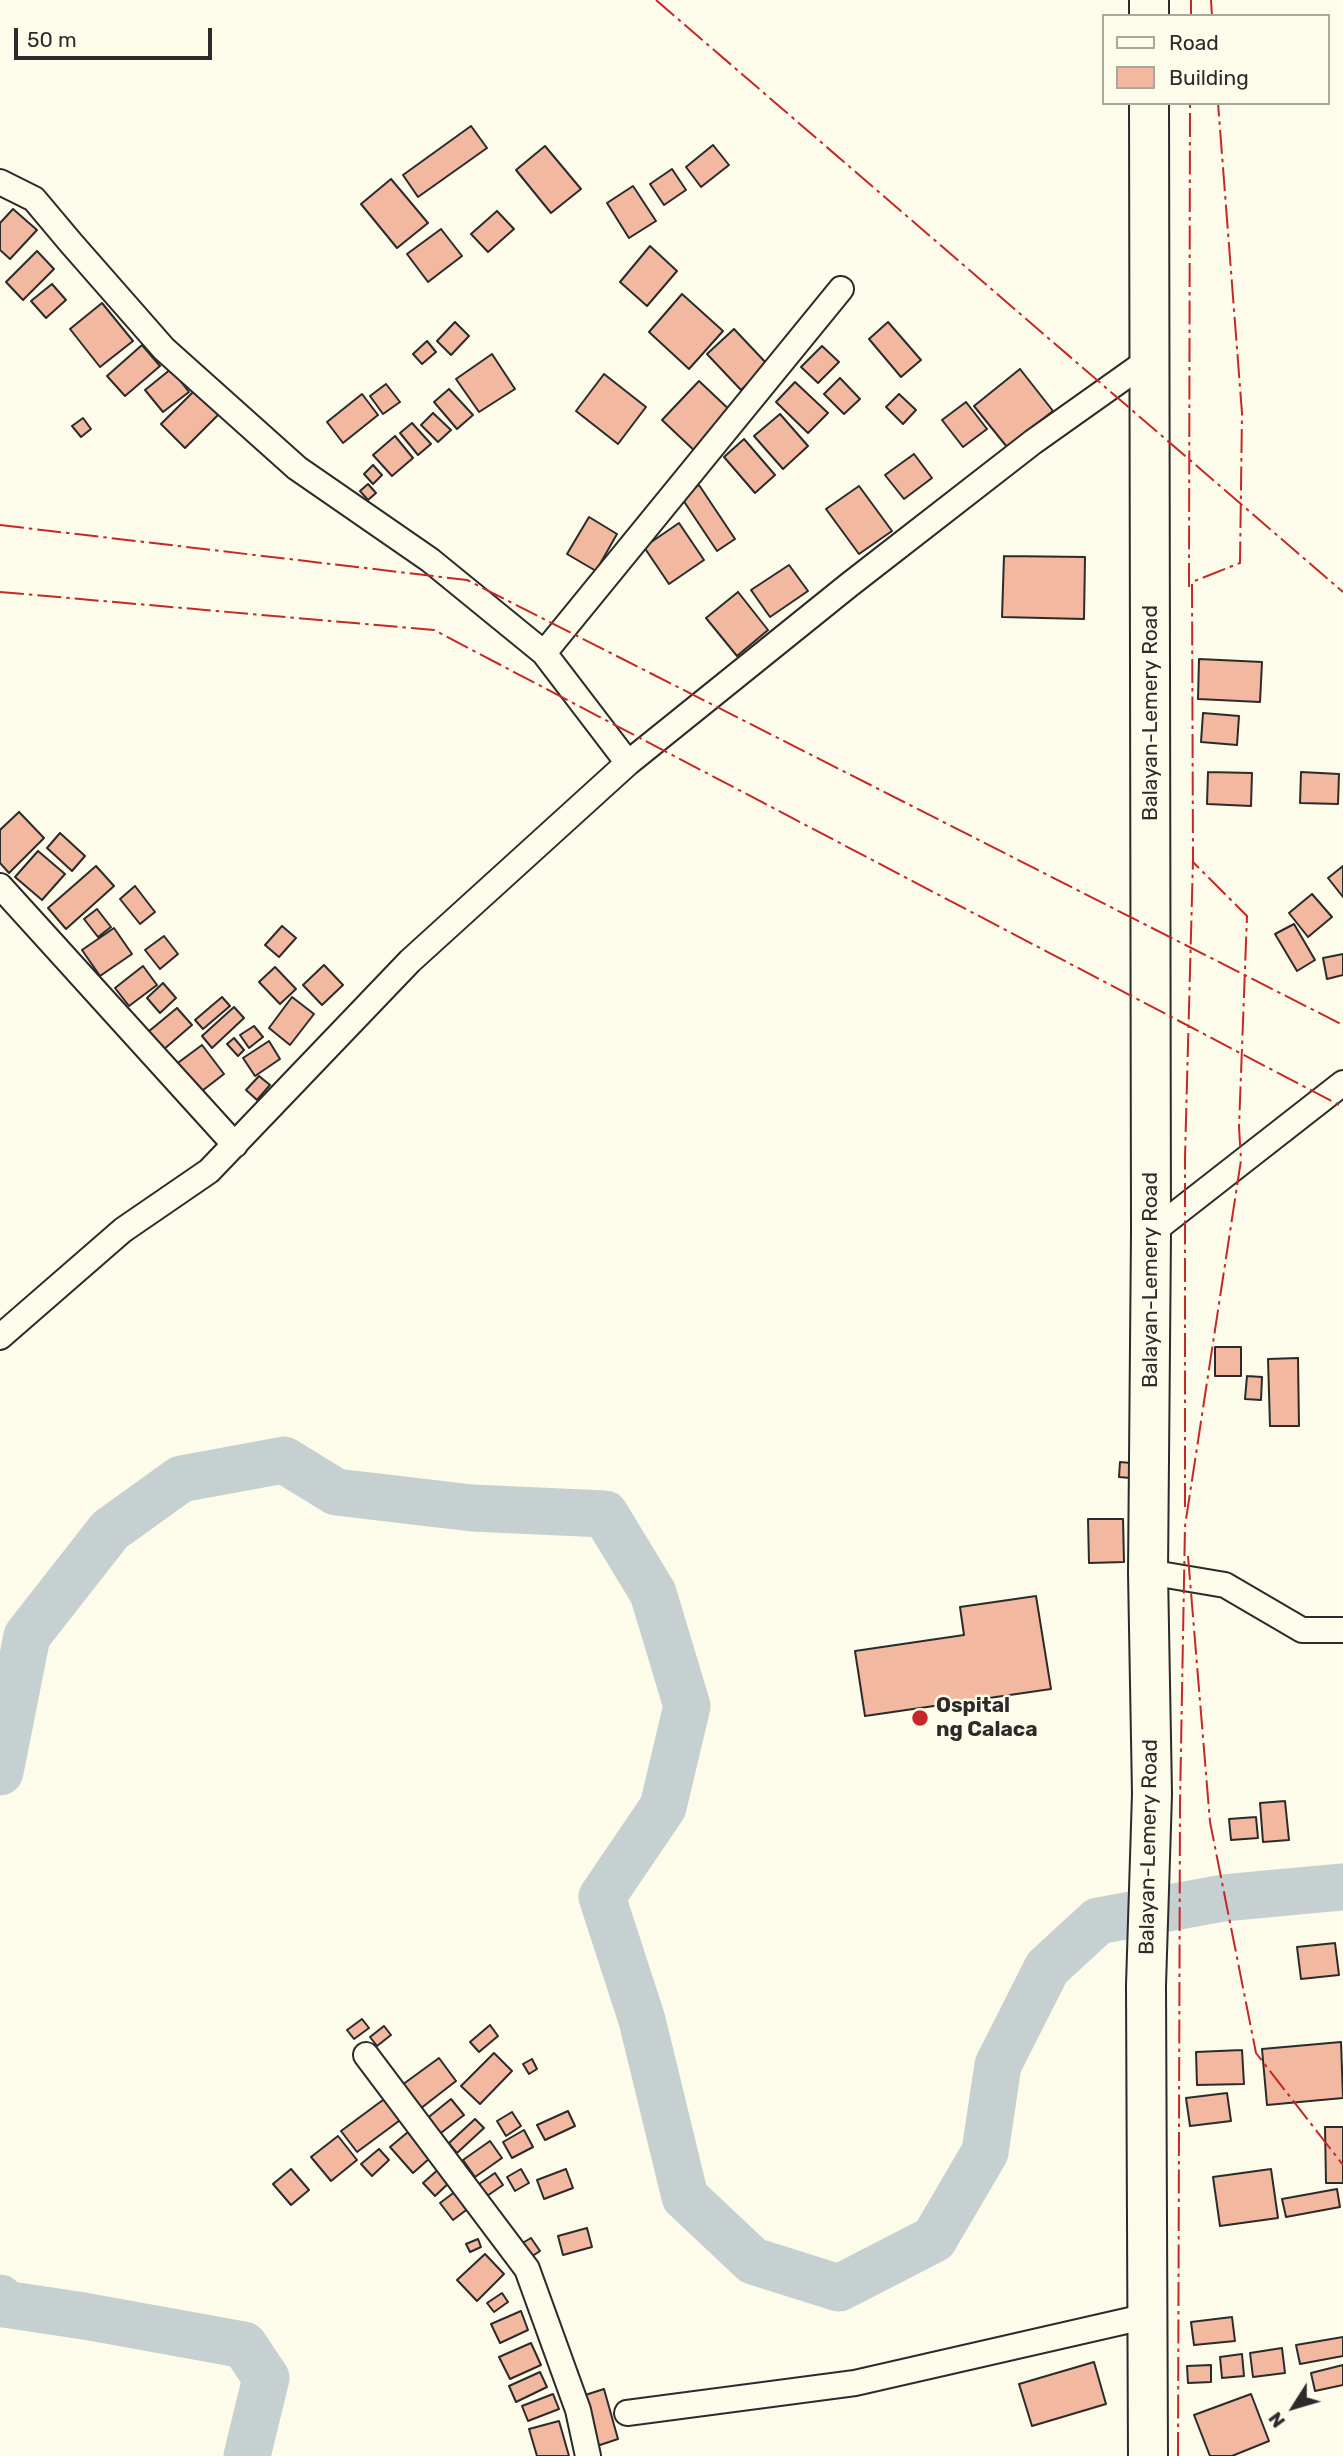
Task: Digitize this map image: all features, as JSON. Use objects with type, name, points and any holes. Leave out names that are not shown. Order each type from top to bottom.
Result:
[{"type":"main road","name":"Balayan-Lemery Road","points":[[1148,2456],[1146,1985],[1152,1794],[1149,1572],[1152,1233],[1149,105]]},
{"type":"street","points":[[0,182],[34,199],[164,349],[297,468],[430,561],[544,653],[628,762]]},
{"type":"street","points":[[544,653],[841,289]]},
{"type":"street","points":[[0,1337],[123,1230],[209,1171],[410,961],[628,762],[968,492],[1150,359]]},
{"type":"street","points":[[0,886],[235,1145]]},
{"type":"street","points":[[1152,1233],[1343,1083]]},
{"type":"street","points":[[1149,1572],[1225,1585],[1303,1630],[1343,1630]]},
{"type":"street","points":[[366,2055],[527,2269],[578,2410],[588,2456]]},
{"type":"street","points":[[627,2413],[855,2383],[1148,2316]]},
{"type":"building","points":[[471,126],[487,148],[418,197],[403,175]]},
{"type":"building","points":[[713,145],[729,165],[701,187],[686,167]]},
{"type":"building","points":[[545,146],[581,189],[551,213],[516,170]]},
{"type":"building","points":[[672,169],[686,190],[664,205],[650,184]]},
{"type":"building","points":[[391,179],[428,223],[397,248],[361,204]]},
{"type":"building","points":[[633,186],[656,221],[629,238],[607,203]]},
{"type":"building","points":[[13,209],[37,230],[10,259],[0,250],[0,223]]},
{"type":"building","points":[[497,211],[514,229],[488,252],[471,234]]},
{"type":"building","points":[[441,229],[462,256],[428,282],[407,254]]},
{"type":"building","points":[[650,246],[677,271],[647,306],[620,282]]},
{"type":"building","points":[[37,251],[54,269],[23,300],[6,282]]},
{"type":"building","points":[[52,284],[66,300],[46,318],[31,301]]},
{"type":"building","points":[[682,294],[723,331],[689,369],[649,332]]},
{"type":"building","points":[[102,303],[133,341],[100,367],[70,329]]},
{"type":"building","points":[[455,322],[469,336],[451,355],[437,341]]},
{"type":"building","points":[[888,322],[921,360],[901,377],[869,339]]},
{"type":"building","points":[[734,329],[768,365],[741,390],[707,354]]},
{"type":"building","points":[[427,341],[436,352],[422,364],[413,354]]},
{"type":"building","points":[[142,345],[160,366],[125,396],[107,376]]},
{"type":"building","points":[[822,346],[839,362],[818,383],[801,367]]},
{"type":"building","points":[[492,354],[515,389],[479,412],[456,379]]},
{"type":"building","points":[[171,369],[189,392],[163,412],[145,390]]},
{"type":"building","points":[[1020,369],[1053,411],[1007,447],[974,406]]},
{"type":"building","points":[[604,374],[646,407],[618,444],[576,411]]},
{"type":"building","points":[[840,378],[860,399],[844,414],[824,394]]},
{"type":"building","points":[[699,381],[735,415],[699,455],[662,420]]},
{"type":"building","points":[[795,382],[828,413],[808,433],[776,402]]},
{"type":"building","points":[[386,384],[400,402],[383,414],[370,396]]},
{"type":"building","points":[[197,388],[221,412],[185,448],[161,424]]},
{"type":"building","points":[[449,389],[473,415],[457,429],[434,402]]},
{"type":"building","points":[[362,394],[378,415],[343,443],[327,422]]},
{"type":"building","points":[[899,394],[916,410],[903,424],[886,407]]},
{"type":"building","points":[[966,402],[987,429],[963,447],[942,420]]},
{"type":"building","points":[[433,413],[451,430],[438,442],[421,425]]},
{"type":"building","points":[[780,414],[808,446],[783,469],[754,436]]},
{"type":"building","points":[[83,418],[91,429],[81,437],[72,426]]},
{"type":"building","points":[[412,423],[431,444],[418,455],[400,433]]},
{"type":"building","points":[[395,436],[413,458],[392,476],[373,455]]},
{"type":"building","points":[[744,439],[775,475],[755,493],[724,457]]},
{"type":"building","points":[[914,454],[932,478],[904,499],[885,475]]},
{"type":"building","points":[[373,465],[382,475],[373,484],[364,474]]},
{"type":"building","points":[[368,484],[376,493],[368,500],[360,491]]},
{"type":"building","points":[[699,485],[735,539],[717,551],[681,497]]},
{"type":"building","points":[[859,486],[892,531],[859,554],[826,509]]},
{"type":"building","points":[[589,517],[617,534],[596,571],[567,554]]},
{"type":"building","points":[[679,523],[704,560],[669,584],[644,547]]},
{"type":"building","points":[[1004,556],[1085,557],[1084,619],[1002,617]]},
{"type":"building","points":[[789,565],[808,591],[770,617],[751,590]]},
{"type":"building","points":[[738,592],[768,630],[737,656],[706,618]]},
{"type":"building","points":[[1199,659],[1262,662],[1260,702],[1198,699]]},
{"type":"building","points":[[1203,713],[1239,716],[1237,745],[1201,742]]},
{"type":"building","points":[[1208,772],[1252,773],[1251,806],[1207,804]]},
{"type":"building","points":[[1301,772],[1339,774],[1338,804],[1300,803]]},
{"type":"building","points":[[19,812],[44,838],[9,873],[0,863],[0,830]]},
{"type":"building","points":[[60,833],[85,856],[72,871],[47,848]]},
{"type":"building","points":[[38,851],[65,874],[42,900],[15,877]]},
{"type":"building","points":[[96,866],[114,886],[66,929],[48,908]]},
{"type":"building","points":[[1343,866],[1343,897],[1328,878]]},
{"type":"building","points":[[135,886],[155,912],[140,924],[120,899]]},
{"type":"building","points":[[1312,894],[1332,917],[1308,937],[1289,913]]},
{"type":"building","points":[[97,909],[111,927],[98,937],[84,919]]},
{"type":"building","points":[[1294,924],[1315,960],[1297,971],[1275,934]]},
{"type":"building","points":[[282,926],[296,938],[279,957],[265,945]]},
{"type":"building","points":[[114,928],[132,954],[100,976],[82,950]]},
{"type":"building","points":[[164,936],[178,954],[160,969],[145,950]]},
{"type":"building","points":[[1343,954],[1343,975],[1327,979],[1323,958]]},
{"type":"building","points":[[324,965],[343,985],[322,1005],[303,985]]},
{"type":"building","points":[[143,966],[157,985],[129,1006],[115,988]]},
{"type":"building","points":[[275,967],[296,989],[280,1004],[259,982]]},
{"type":"building","points":[[163,983],[176,998],[160,1013],[147,998]]},
{"type":"building","points":[[222,997],[230,1006],[203,1029],[195,1020]]},
{"type":"building","points":[[292,997],[314,1014],[290,1045],[269,1028]]},
{"type":"building","points":[[234,1007],[244,1018],[212,1048],[202,1036]]},
{"type":"building","points":[[177,1008],[192,1025],[163,1050],[148,1032]]},
{"type":"building","points":[[254,1026],[263,1037],[249,1048],[240,1035]]},
{"type":"building","points":[[234,1038],[244,1050],[238,1056],[227,1044]]},
{"type":"building","points":[[269,1041],[280,1059],[255,1076],[243,1058]]},
{"type":"building","points":[[202,1045],[224,1074],[198,1094],[175,1065]]},
{"type":"building","points":[[259,1076],[270,1085],[257,1100],[246,1090]]},
{"type":"building","points":[[1215,1347],[1241,1347],[1241,1376],[1215,1376]]},
{"type":"building","points":[[1298,1358],[1299,1426],[1270,1426],[1268,1359]]},
{"type":"building","points":[[1247,1376],[1262,1377],[1261,1400],[1245,1399]]},
{"type":"building","points":[[1120,1462],[1131,1463],[1130,1478],[1119,1477]]},
{"type":"building","points":[[1088,1519],[1123,1519],[1124,1562],[1089,1563]]},
{"type":"building","name":"Ospital ng Calaca","points":[[1036,1596],[1051,1689],[865,1716],[855,1651],[964,1635],[960,1607]]},
{"type":"building","points":[[1285,1801],[1289,1840],[1263,1842],[1260,1803]]},
{"type":"building","points":[[1256,1817],[1258,1838],[1231,1840],[1229,1819]]},
{"type":"building","points":[[1335,1943],[1339,1975],[1301,1979],[1297,1947]]},
{"type":"building","points":[[362,2019],[369,2028],[354,2039],[347,2030]]},
{"type":"building","points":[[490,2025],[498,2036],[479,2052],[470,2042]]},
{"type":"building","points":[[384,2026],[391,2035],[377,2046],[370,2037]]},
{"type":"building","points":[[1341,2042],[1343,2098],[1267,2105],[1262,2049]]},
{"type":"building","points":[[1242,2050],[1244,2084],[1197,2085],[1196,2052]]},
{"type":"building","points":[[494,2053],[512,2071],[480,2104],[461,2086]]},
{"type":"building","points":[[439,2058],[456,2081],[420,2109],[402,2085]]},
{"type":"building","points":[[532,2059],[537,2069],[529,2074],[523,2064]]},
{"type":"building","points":[[1227,2093],[1231,2121],[1190,2126],[1186,2098]]},
{"type":"building","points":[[387,2097],[403,2118],[357,2152],[341,2131]]},
{"type":"building","points":[[451,2099],[464,2115],[437,2136],[425,2120]]},
{"type":"building","points":[[568,2111],[575,2126],[545,2140],[537,2125]]},
{"type":"building","points":[[512,2112],[521,2126],[506,2136],[497,2121]]},
{"type":"building","points":[[475,2119],[484,2128],[457,2153],[449,2143]]},
{"type":"building","points":[[1325,2127],[1343,2127],[1343,2183],[1326,2183]]},
{"type":"building","points":[[524,2130],[533,2147],[512,2158],[503,2142]]},
{"type":"building","points":[[408,2132],[430,2158],[413,2173],[390,2147]]},
{"type":"building","points":[[338,2136],[357,2160],[331,2181],[311,2157]]},
{"type":"building","points":[[490,2141],[502,2158],[475,2177],[463,2160]]},
{"type":"building","points":[[379,2149],[389,2160],[372,2176],[361,2164]]},
{"type":"building","points":[[441,2167],[452,2180],[435,2196],[423,2183]]},
{"type":"building","points":[[291,2169],[309,2190],[291,2205],[273,2184]]},
{"type":"building","points":[[521,2169],[529,2183],[515,2191],[507,2177]]},
{"type":"building","points":[[566,2169],[573,2188],[544,2199],[537,2180]]},
{"type":"building","points":[[1271,2169],[1278,2218],[1220,2226],[1213,2177]]},
{"type":"building","points":[[495,2173],[503,2185],[487,2196],[479,2184]]},
{"type":"building","points":[[460,2188],[473,2205],[453,2220],[440,2203]]},
{"type":"building","points":[[1337,2189],[1340,2207],[1286,2217],[1282,2199]]},
{"type":"building","points":[[587,2228],[592,2247],[563,2255],[558,2236]]},
{"type":"building","points":[[531,2238],[540,2251],[528,2259],[519,2245]]},
{"type":"building","points":[[478,2239],[481,2247],[470,2252],[466,2244]]},
{"type":"building","points":[[485,2254],[504,2274],[477,2301],[457,2280]]},
{"type":"building","points":[[502,2293],[508,2302],[494,2312],[487,2303]]},
{"type":"building","points":[[521,2311],[528,2330],[500,2343],[491,2324]]},
{"type":"building","points":[[1232,2317],[1235,2341],[1194,2345],[1191,2322]]},
{"type":"building","points":[[1343,2337],[1343,2356],[1300,2364],[1296,2345]]},
{"type":"building","points":[[531,2343],[541,2365],[510,2379],[499,2357]]},
{"type":"building","points":[[1282,2348],[1285,2373],[1253,2377],[1250,2353]]},
{"type":"building","points":[[1242,2354],[1244,2376],[1222,2378],[1220,2357]]},
{"type":"building","points":[[1094,2362],[1106,2404],[1032,2426],[1019,2384]]},
{"type":"building","points":[[1211,2365],[1211,2382],[1188,2383],[1187,2366]]},
{"type":"building","points":[[1343,2365],[1343,2385],[1315,2391],[1311,2373]]},
{"type":"building","points":[[540,2372],[547,2387],[516,2402],[509,2386]]},
{"type":"building","points":[[604,2389],[618,2439],[594,2447],[579,2397]]},
{"type":"building","points":[[553,2394],[559,2409],[528,2421],[522,2406]]},
{"type":"building","points":[[1251,2394],[1269,2441],[1232,2456],[1210,2456],[1194,2415]]},
{"type":"building","points":[[559,2421],[569,2456],[537,2456],[529,2429]]},
{"type":"waterway","points":[[0,1772],[27,1636],[110,1530],[181,1479],[284,1460],[336,1492],[472,1508],[605,1514],[653,1593],[687,1706],[663,1807],[602,1897],[642,2020],[685,2197],[753,2261],[839,2288],[934,2239],[985,2152],[998,2065],[1047,1968],[1098,1921],[1223,1898],[1343,1887]]},
{"type":"waterway","points":[[0,2298],[4,2304],[244,2345],[266,2378],[247,2456]]},
{"type":"power","points":[[656,0],[1343,592]]},
{"type":"power","points":[[1191,0],[1191,14]]},
{"type":"power","points":[[1211,0],[1212,14]]},
{"type":"power","points":[[1189,587],[1190,105]]},
{"type":"power","points":[[1178,2456],[1180,1803],[1185,1526],[1241,1160],[1239,1127],[1247,916],[1193,862],[1192,582],[1240,563],[1242,413],[1218,105]]},
{"type":"power","points":[[0,525],[467,580],[1343,1025]]},
{"type":"power","points":[[0,592],[434,630],[1343,1107]]},
{"type":"power","points":[[1185,1507],[1185,1157],[1193,860]]},
{"type":"power","points":[[1188,1556],[1210,1822],[1256,2053],[1343,2165]]},
{"type":"place","name":"Ospital ng Calaca","points":[[920,1718]]}]
